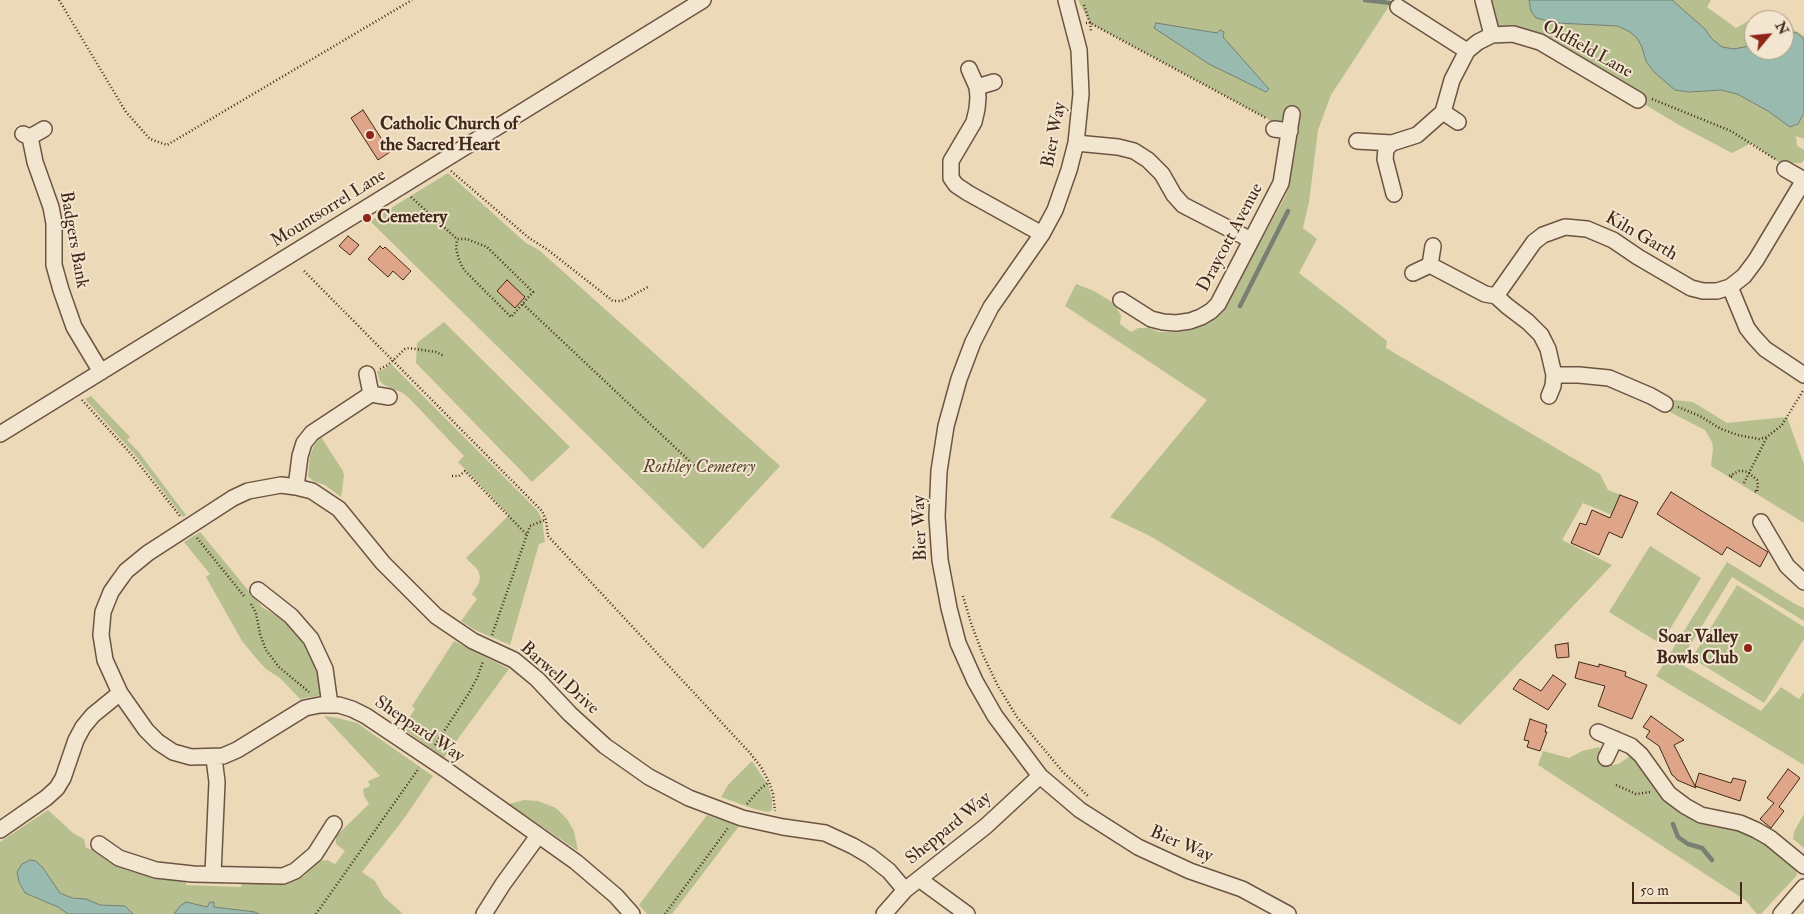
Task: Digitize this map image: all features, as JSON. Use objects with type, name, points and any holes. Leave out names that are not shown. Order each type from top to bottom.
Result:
[{"type":"street","name":"Mountsorrel Lane","points":[[0,434],[703,0]]},
{"type":"street","name":"Bier Way","points":[[1066,0],[1079,50],[1081,94],[1076,143],[1069,170],[1055,210],[1042,234],[991,306],[973,342],[959,379],[946,426],[939,472],[937,517],[940,560],[949,608],[958,643],[975,681],[995,716],[1040,776],[1080,810],[1138,847],[1190,871],[1242,889],[1288,914]]},
{"type":"street","points":[[1356,141],[1392,143],[1417,135],[1443,112],[1452,80],[1467,51],[1478,42],[1492,35],[1483,0]]},
{"type":"street","points":[[1398,6],[1467,51]]},
{"type":"street","name":"Oldfield Lane","points":[[1492,35],[1513,34],[1540,42],[1638,100]]},
{"type":"street","points":[[969,69],[977,87],[978,97],[974,122],[951,161],[951,178],[956,186],[1042,234]]},
{"type":"street","points":[[977,87],[994,82]]},
{"type":"street","points":[[1443,112],[1458,122]]},
{"type":"street","name":"Draycott Avenue","points":[[1121,300],[1133,315],[1163,322],[1190,321],[1211,311],[1224,295],[1281,183],[1292,114]]},
{"type":"street","name":"Badgers Bank","points":[[44,128],[27,135],[51,207],[54,223],[54,265],[74,327],[100,372]]},
{"type":"street","points":[[1274,129],[1290,131]]},
{"type":"street","points":[[1076,143],[1118,147],[1134,151],[1148,160],[1162,174],[1174,195],[1183,205],[1251,240]]},
{"type":"street","points":[[1392,143],[1386,149],[1386,159],[1394,194]]},
{"type":"street","points":[[1785,169],[1804,180],[1756,260],[1744,276],[1730,287],[1748,328],[1754,337],[1765,349],[1804,375]]},
{"type":"street","name":"Kiln Garth","points":[[1496,296],[1534,242],[1543,235],[1565,227],[1587,229],[1600,233],[1691,288],[1702,291],[1717,291],[1730,287]]},
{"type":"street","points":[[1430,265],[1433,246]]},
{"type":"street","points":[[1413,273],[1430,265]]},
{"type":"street","points":[[1430,265],[1485,294],[1496,296],[1541,335],[1548,349],[1554,375],[1553,386],[1549,396]]},
{"type":"street","points":[[367,374],[371,394]]},
{"type":"street","points":[[1554,375],[1609,378],[1653,390],[1664,404]]},
{"type":"street","points":[[296,487],[300,456],[304,444],[312,433],[371,394],[389,397]]},
{"type":"street","name":"Barwell Drive","points":[[188,527],[233,498],[248,491],[281,485],[312,491],[340,509],[383,563],[418,599],[456,631],[514,660],[528,671],[605,746],[649,777],[689,798],[737,816],[774,825],[825,833],[870,856],[889,872],[904,890]]},
{"type":"street","points":[[1761,522],[1787,566],[1804,582]]},
{"type":"street","points":[[188,527],[137,561],[126,571],[107,602],[103,612],[102,625],[102,648],[110,674],[120,694],[146,730],[158,742],[173,752],[191,757],[214,758],[223,756],[237,750],[300,711],[323,705],[325,669],[311,639],[291,616],[251,597]]},
{"type":"street","points":[[0,830],[46,798],[57,788],[63,778],[76,740],[83,727],[93,715],[120,694]]},
{"type":"street","name":"Sheppard Way","points":[[323,705],[346,707],[366,716],[576,862],[616,896],[632,914]]},
{"type":"street","points":[[1598,732],[1630,746],[1642,755],[1669,794],[1685,806],[1701,815],[1740,823],[1770,838],[1804,866]]},
{"type":"street","points":[[1606,758],[1615,739]]},
{"type":"street","points":[[213,874],[218,782],[214,758]]},
{"type":"street","name":"Sheppard Way","points":[[884,914],[904,890],[986,826],[1040,776]]},
{"type":"street","points":[[99,844],[119,858],[156,870],[193,874],[283,876],[295,871],[315,854],[334,824]]},
{"type":"street","points":[[484,914],[538,836]]},
{"type":"street","points":[[919,879],[967,914]]},
{"type":"street","points":[[1782,914],[1804,887]]},
{"type":"path","points":[[59,0],[126,112],[150,139],[167,145],[412,0]]},
{"type":"path","points":[[1082,0],[1090,23],[1091,37]]},
{"type":"path","points":[[1073,23],[1090,23],[1268,119],[1274,129]]},
{"type":"path","points":[[1638,100],[1654,99],[1731,132],[1780,163],[1785,169]]},
{"type":"path","points":[[440,162],[529,238],[548,250],[613,301],[622,301],[648,288]]},
{"type":"path","points":[[402,186],[410,196],[457,239],[467,239],[487,247],[533,292],[511,317],[464,270],[456,248],[457,239]]},
{"type":"path","points":[[304,271],[542,512],[546,520],[548,536],[750,753],[761,767],[769,782],[776,808],[774,825]]},
{"type":"path","points":[[523,304],[698,469]]},
{"type":"path","points":[[392,360],[400,352],[409,348],[436,352],[444,356]]},
{"type":"path","points":[[73,389],[131,454],[188,527],[251,597],[266,650],[279,666],[323,705]]},
{"type":"path","points":[[1664,404],[1700,416],[1721,429],[1759,439],[1767,437],[1782,425],[1804,389]]},
{"type":"path","points":[[1744,483],[1767,437]]},
{"type":"path","points":[[452,476],[459,476],[465,471],[526,535]]},
{"type":"path","points":[[1732,477],[1729,476],[1739,471],[1749,473],[1757,480],[1757,492],[1754,491]]},
{"type":"path","points":[[316,914],[470,693],[478,676],[526,535],[530,526],[546,520]]},
{"type":"path","points":[[961,589],[983,655],[998,686],[1017,717],[1063,772],[1088,796]]},
{"type":"path","points":[[665,914],[737,816],[760,789],[769,782]]},
{"type":"path","points":[[1616,785],[1636,794],[1650,792],[1661,784]]},
{"type":"green space","points":[[1078,0],[1365,0],[1391,3],[1331,95],[1318,130],[1309,202],[1303,228],[1317,239],[1299,273],[1387,341],[1386,348],[1600,474],[1608,490],[1621,495],[1612,515],[1583,503],[1562,540],[1612,565],[1460,725],[1150,536],[1110,517],[1207,400],[1065,306],[1076,284],[1094,291],[1112,302],[1121,315],[1120,324],[1131,332],[1138,328],[1149,328],[1159,332],[1191,330],[1203,326],[1217,315],[1228,300],[1285,197],[1289,186],[1299,111],[1289,110],[1286,119],[1280,123],[1271,124],[1268,119],[1090,23]]},
{"type":"green space","points":[[1483,0],[1711,0],[1707,7],[1736,28],[1744,23],[1744,60],[1794,60],[1794,30],[1804,36],[1804,139],[1796,136],[1797,146],[1804,150],[1804,160],[1801,163],[1780,163],[1751,143],[1732,153],[1679,125],[1568,58],[1492,35]]},
{"type":"green space","name":"Rothley Cemetery","points":[[448,173],[526,243],[539,250],[780,466],[703,549],[370,221]]},
{"type":"green space","points":[[444,322],[570,447],[532,482],[416,363],[417,343]]},
{"type":"green space","points":[[391,364],[537,510],[542,519],[545,542],[539,544],[510,645],[475,630],[461,621],[477,599],[472,594],[479,583],[480,577],[478,570],[466,558],[509,515],[458,462],[464,456],[410,399],[403,393],[384,385],[380,381],[377,371],[383,370]]},
{"type":"green space","points":[[91,396],[130,437],[127,440],[138,451],[186,515],[183,517],[135,455],[85,399]]},
{"type":"green space","points":[[1664,399],[1693,402],[1727,423],[1787,417],[1804,464],[1804,523],[1711,466],[1712,442],[1705,430],[1662,408]]},
{"type":"green space","points":[[321,437],[343,471],[341,497],[325,485],[313,481],[308,476],[310,456],[314,446]]},
{"type":"green space","points":[[200,532],[262,607],[285,621],[303,641],[317,668],[322,695],[300,699],[280,678],[266,669],[242,641],[206,577],[210,574],[184,542]]},
{"type":"green space","points":[[1650,546],[1701,578],[1661,644],[1609,612]]},
{"type":"green space","points":[[1727,562],[1804,608],[1804,621],[1732,577],[1679,663],[1761,711],[1781,687],[1799,699],[1804,692],[1804,765],[1656,676]]},
{"type":"green space","name":"Soar Valley Bowls Club","points":[[1737,585],[1804,627],[1804,639],[1764,703],[1692,658]]},
{"type":"green space","points":[[454,641],[509,669],[444,758],[402,728],[415,709],[412,706]]},
{"type":"green space","points":[[324,716],[357,723],[433,776],[403,820],[362,872],[375,881],[384,897],[403,914],[0,914],[0,842],[48,810],[73,833],[84,839],[86,848],[95,850],[118,865],[134,871],[151,876],[186,881],[186,885],[241,887],[242,883],[287,883],[304,876],[318,861],[327,860],[335,864],[345,851],[336,844],[336,836],[369,804],[364,796],[363,789],[370,786],[368,781],[380,776]]},
{"type":"green space","points":[[1599,747],[1608,762],[1613,765],[1619,764],[1630,756],[1639,758],[1671,802],[1760,835],[1795,866],[1797,875],[1761,914],[1757,914],[1745,900],[1538,765],[1543,751],[1569,758],[1582,751]]},
{"type":"green space","points":[[752,761],[768,785],[772,799],[772,810],[768,812],[721,797],[728,785]]},
{"type":"green space","points":[[524,800],[538,801],[556,808],[567,819],[574,831],[578,851],[509,804]]},
{"type":"green space","points":[[1804,814],[1804,848],[1793,839],[1794,832]]},
{"type":"green space","points":[[707,815],[739,826],[672,914],[647,914],[639,905]]},
{"type":"water","points":[[1529,0],[1672,0],[1722,47],[1734,49],[1744,47],[1744,60],[1794,60],[1794,33],[1797,33],[1804,39],[1804,113],[1798,124],[1790,127],[1768,111],[1737,94],[1721,90],[1689,92],[1675,90],[1654,72],[1646,61],[1637,38],[1630,32],[1618,26],[1557,23],[1536,18],[1531,11]]},
{"type":"water","points":[[1156,23],[1217,33],[1220,30],[1224,32],[1223,37],[1269,89],[1266,92],[1209,64],[1154,28]]},
{"type":"water","points":[[30,860],[36,861],[43,868],[60,893],[72,898],[86,899],[100,905],[125,906],[133,914],[68,914],[58,907],[25,893],[19,882],[17,872],[22,864]]},
{"type":"water","points":[[186,902],[207,907],[210,902],[214,902],[214,907],[259,914],[174,914]]},
{"type":"building","name":"Catholic Church of the Sacred Heart","points":[[363,110],[390,152],[378,160],[351,118]]},
{"type":"building","points":[[348,236],[359,245],[350,255],[339,246]]},
{"type":"building","points":[[380,246],[383,249],[385,247],[411,271],[403,280],[393,271],[388,277],[368,259]]},
{"type":"building","points":[[507,280],[525,297],[515,308],[497,291]]},
{"type":"building","points":[[1671,492],[1768,552],[1760,567],[1727,547],[1722,555],[1657,514]]},
{"type":"building","points":[[1620,495],[1638,502],[1622,538],[1609,532],[1599,555],[1571,543],[1580,523],[1586,525],[1592,510],[1610,518]]},
{"type":"building","points":[[1568,643],[1569,657],[1557,658],[1555,645]]},
{"type":"building","points":[[1579,662],[1599,667],[1599,664],[1626,672],[1625,676],[1647,685],[1632,719],[1598,706],[1605,686],[1575,678]]},
{"type":"building","points":[[1553,675],[1566,684],[1548,710],[1513,689],[1520,679],[1541,691]]},
{"type":"building","points":[[1651,716],[1684,740],[1674,745],[1696,788],[1677,780],[1672,775],[1659,746],[1646,737],[1650,731],[1643,727]]},
{"type":"building","points":[[1530,719],[1547,725],[1545,732],[1547,732],[1540,751],[1527,747],[1529,741],[1524,740]]},
{"type":"building","points":[[1788,769],[1800,778],[1779,807],[1784,811],[1771,828],[1760,819],[1774,803],[1767,798]]},
{"type":"building","points":[[1699,773],[1731,783],[1733,778],[1746,781],[1740,801],[1695,786]]},
{"type":"waterway","points":[[1365,0],[1391,3]]},
{"type":"waterway","points":[[1240,306],[1288,211]]},
{"type":"waterway","points":[[1673,824],[1678,837],[1688,844],[1702,848],[1712,860]]},
{"type":"place","name":"Catholic Church of the Sacred Heart","points":[[370,135]]},
{"type":"place","name":"Cemetery","points":[[367,218]]},
{"type":"place","name":"Soar Valley Bowls Club","points":[[1748,648]]}]
